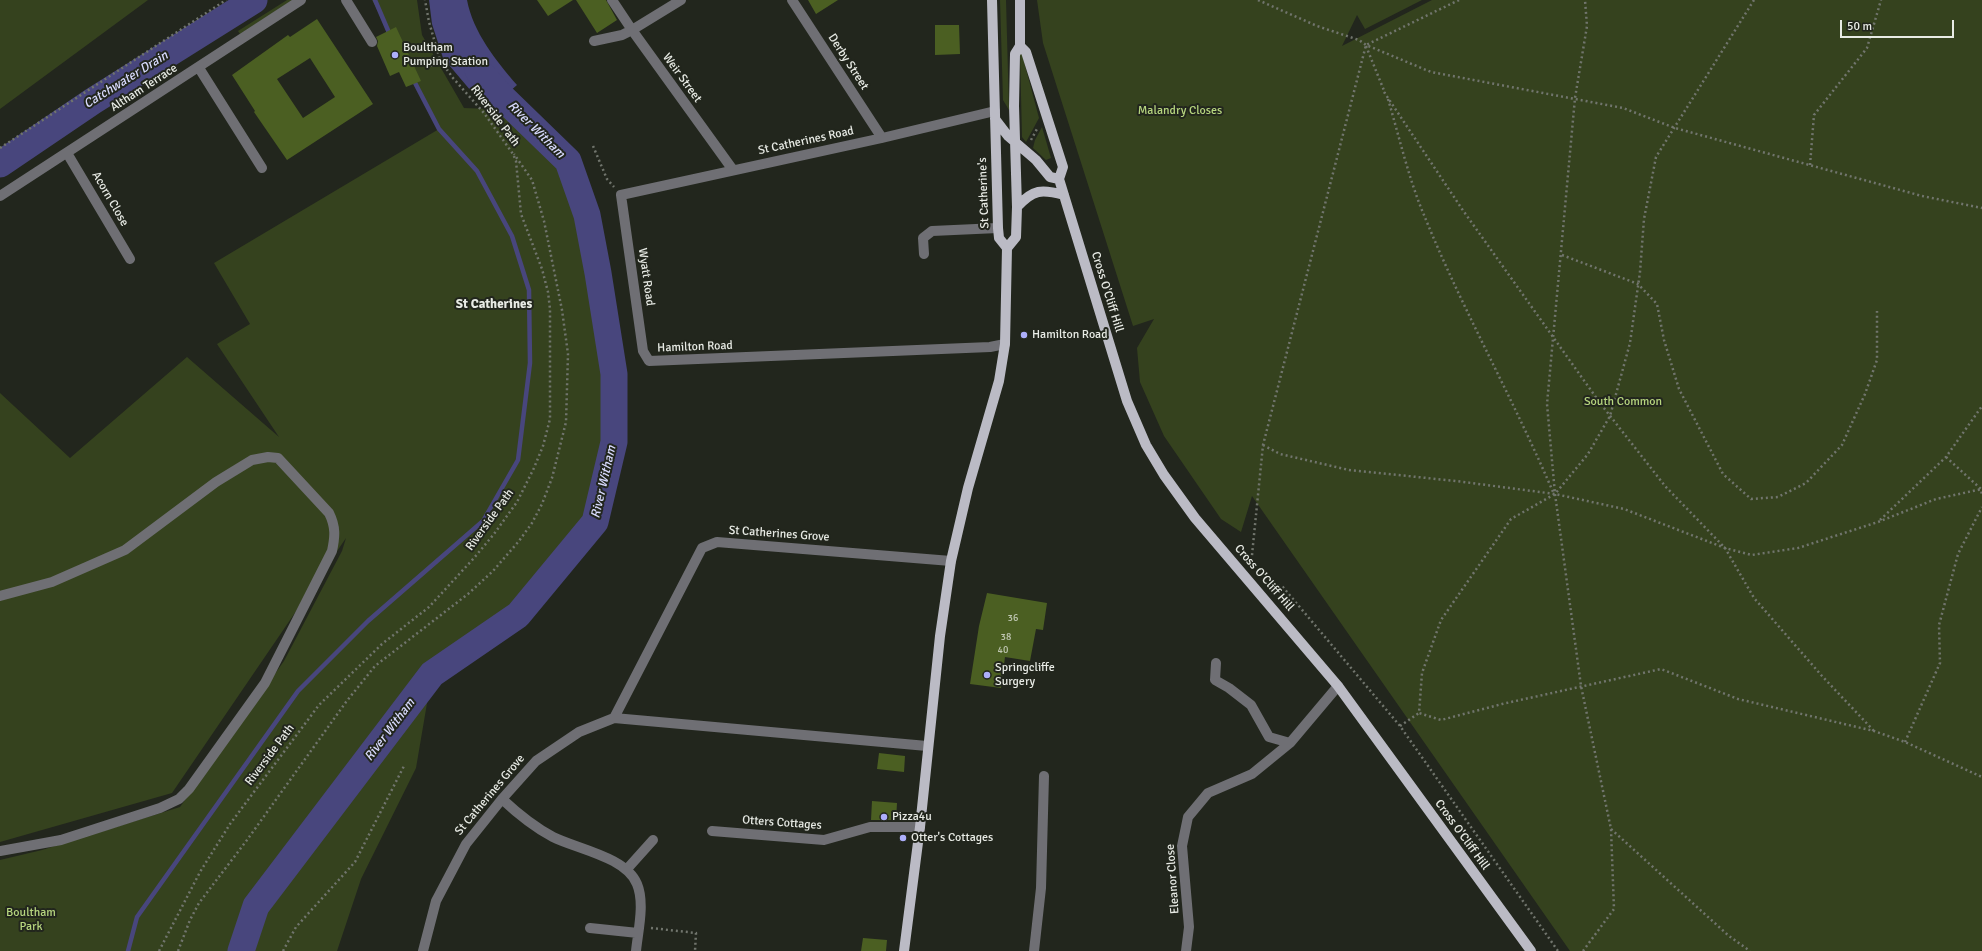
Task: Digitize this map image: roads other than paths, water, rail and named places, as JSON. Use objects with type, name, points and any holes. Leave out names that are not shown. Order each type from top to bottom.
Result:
[{"type":"main road","name":"St Catherine's","points":[[992,0],[998,238],[1007,248]]},
{"type":"main road","points":[[904,951],[920,827],[927,746],[940,636],[951,562],[968,488],[999,381],[1006,344],[1007,248],[1016,237],[1017,207],[1014,141],[1015,54],[1020,46],[1020,0]]},
{"type":"main road","points":[[995,115],[1000,127],[1036,160],[1050,176],[1059,179],[1063,167],[1061,160],[1026,52],[1020,46]]},
{"type":"main road","name":"Cross O'Cliff Hill","points":[[1059,179],[1127,401],[1146,445],[1164,475],[1195,518],[1338,686],[1531,951]]},
{"type":"main road","points":[[1017,207],[1030,194],[1038,191],[1048,190],[1064,196]]},
{"type":"street","name":"Altham Terrace","points":[[0,196],[199,68],[301,0]]},
{"type":"street","points":[[346,0],[372,42]]},
{"type":"street","name":"Weir Street","points":[[612,0],[732,170]]},
{"type":"street","points":[[594,41],[622,35],[681,0]]},
{"type":"street","name":"Derby Street","points":[[792,0],[882,138]]},
{"type":"street","points":[[199,68],[262,168]]},
{"type":"street","name":"St Catherines Road","points":[[621,195],[732,170],[995,115]]},
{"type":"street","name":"Acorn Close","points":[[67,153],[130,259]]},
{"type":"street","name":"Wyatt Road","points":[[621,195],[643,351],[649,362]]},
{"type":"street","points":[[924,254],[923,238],[932,231],[998,228]]},
{"type":"street","name":"Hamilton Road","points":[[649,362],[990,347],[1006,344]]},
{"type":"street","points":[[0,596],[52,582],[125,550],[216,482],[252,460],[268,457],[278,458],[329,513],[334,523],[336,536],[332,551],[265,683],[189,789],[180,799],[160,808],[61,840],[0,851]]},
{"type":"street","name":"St Catherines Grove","points":[[614,718],[702,548],[717,542],[951,562]]},
{"type":"street","points":[[1216,663],[1214,680],[1251,705],[1269,737],[1290,743]]},
{"type":"street","name":"Eleanor Close","points":[[1186,951],[1189,927],[1182,846],[1188,816],[1208,792],[1252,774],[1290,743],[1338,686]]},
{"type":"street","name":"St Catherines Grove","points":[[422,951],[436,901],[466,844],[502,799],[536,761],[579,732],[614,718],[927,746]]},
{"type":"street","points":[[1034,951],[1040,888],[1044,776]]},
{"type":"street","points":[[502,799],[524,819],[553,837],[613,861],[627,869],[637,884],[640,904],[636,951]]},
{"type":"street","name":"Otters Cottages","points":[[712,831],[824,840],[870,826],[920,827]]},
{"type":"street","points":[[627,869],[653,840]]},
{"type":"street","points":[[590,928],[638,930]]},
{"type":"waterway","name":"Catchwater Drain","points":[[0,164],[93,101],[254,0]]},
{"type":"waterway","points":[[375,0],[390,35]]},
{"type":"waterway","name":"River Witham","points":[[241,951],[256,906],[432,674],[518,615],[595,522],[614,442],[614,374],[587,215],[568,161],[501,96],[478,70]]},
{"type":"waterway","points":[[128,951],[137,917],[298,691],[368,621],[483,521],[518,460],[530,363],[529,290],[512,236],[477,171],[439,129],[413,79]]},
{"type":"place","name":"Boultham Pumping Station","points":[[395,55]]},
{"type":"place","name":"Hamilton Road","points":[[1024,335]]},
{"type":"place","name":"Springcliffe Surgery","points":[[987,675]]},
{"type":"place","name":"Pizza4u","points":[[884,817]]},
{"type":"place","name":"Otter's Cottages","points":[[903,838]]},
{"type":"district","name":"St Catherines","points":[[494,305]]},
{"type":"park label","name":"Malandry Closes","points":[[1180,111]]},
{"type":"park label","name":"South Common","points":[[1623,402]]},
{"type":"park label","name":"Boultham Park","points":[[31,920]]}]
